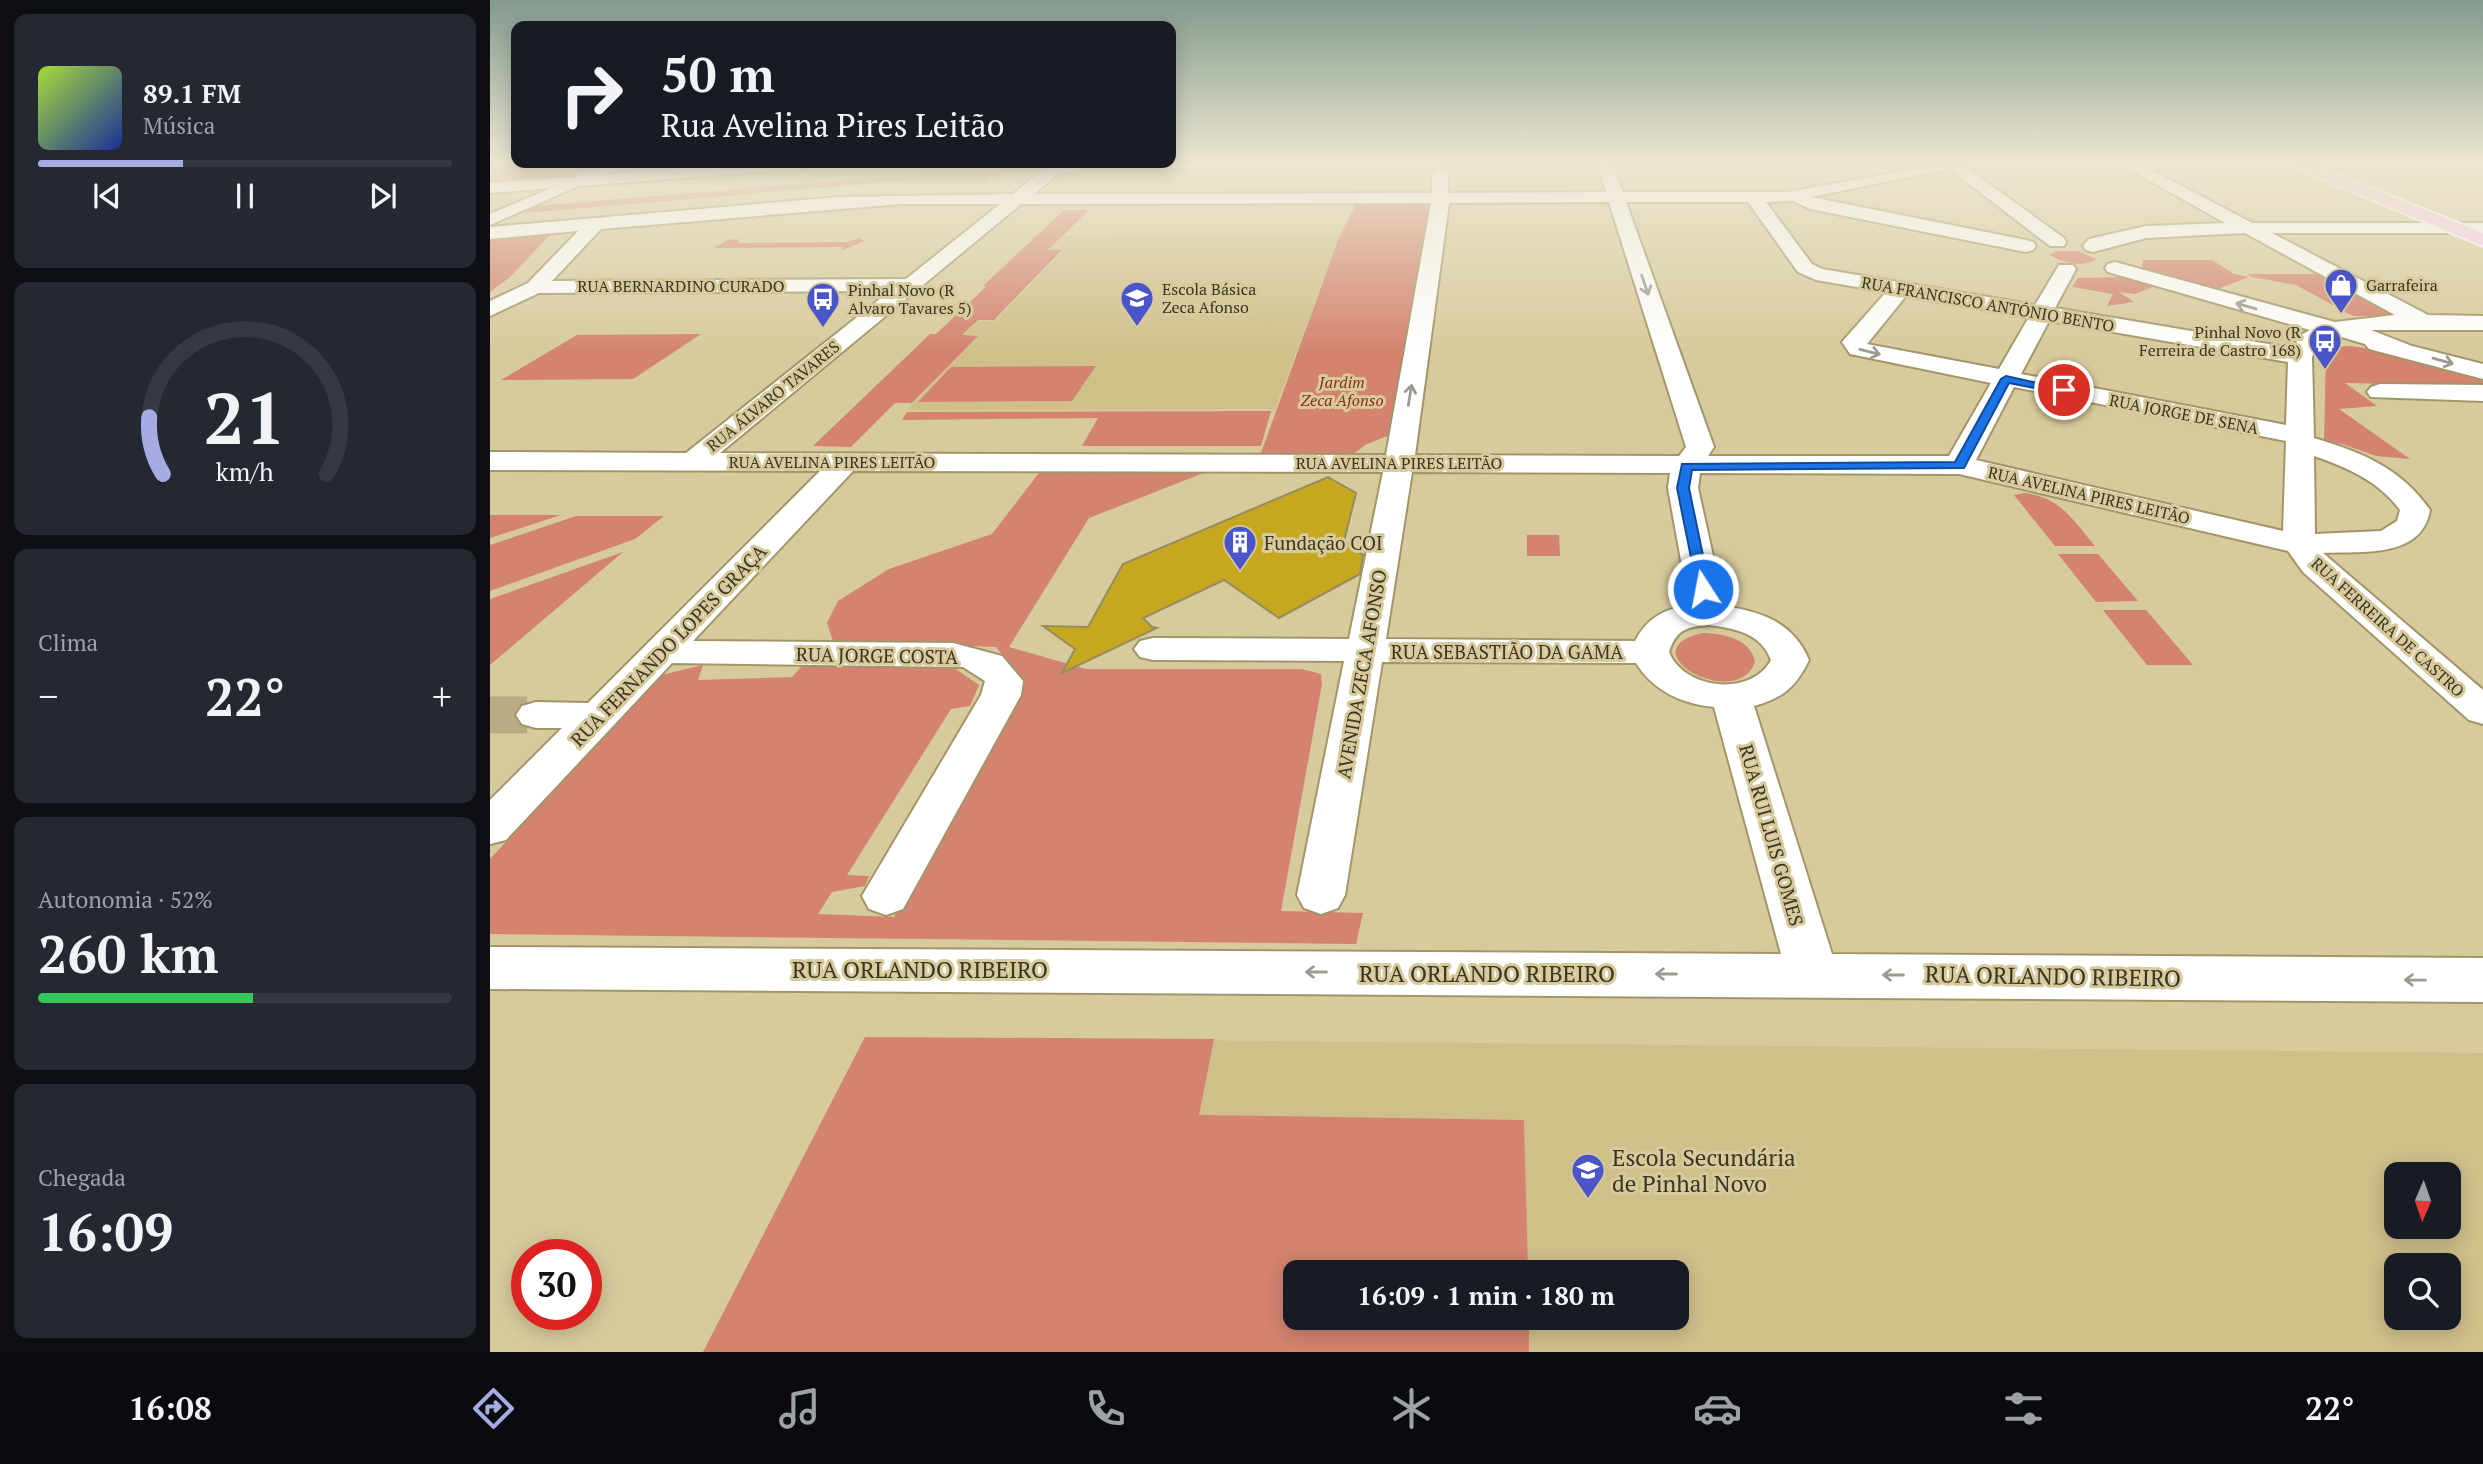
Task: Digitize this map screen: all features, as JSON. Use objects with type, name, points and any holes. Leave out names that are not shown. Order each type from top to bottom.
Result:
[{"type":"main road","points":[[2453,228],[2483,240]]},
{"type":"street","points":[[490,233],[559,227]]},
{"type":"street","points":[[490,309],[535,287],[592,227]]},
{"type":"street","name":"RUA ÁLVARO TAVARES","points":[[692,462],[982,227]]},
{"type":"street","name":"AVENIDA ZECA AFONSO","points":[[1321,895],[1399,463],[1435,227]]},
{"type":"street","points":[[1625,227],[1700,447],[1686,466],[1683,488],[1709,614]]},
{"type":"street","name":"RUA FRANCISCO ANTÓNIO BENTO","points":[[1775,227],[1810,271],[1901,289],[2042,314],[2304,349],[2340,339],[2388,341]]},
{"type":"street","points":[[1907,227],[2388,341],[2483,372]]},
{"type":"street","points":[[2039,227],[2057,242],[2067,265]]},
{"type":"street","points":[[2093,246],[2096,243],[2146,232],[2244,227]]},
{"type":"street","points":[[2246,227],[2425,322],[2483,323]]},
{"type":"street","points":[[2265,227],[2483,228]]},
{"type":"street","points":[[2057,242],[2093,246],[2121,258],[2122,266],[2067,265]]},
{"type":"street","points":[[1959,465],[2067,265]]},
{"type":"street","name":"RUA BERNARDINO CURADO","points":[[535,287],[910,285]]},
{"type":"street","name":"RUA JORGE DE SENA","points":[[1901,289],[1854,342],[1858,349],[2301,440],[2346,457],[2382,475],[2407,496],[2415,509],[2412,524],[2388,540],[2299,544]]},
{"type":"street","points":[[2388,341],[2425,322]]},
{"type":"street","points":[[2304,349],[2336,329]]},
{"type":"street","name":"RUA FERREIRA DE CASTRO","points":[[2304,349],[2299,544],[2315,565],[2483,711]]},
{"type":"street","points":[[2380,392],[2483,393]]},
{"type":"street","name":"RUA AVELINA PIRES LEITÃO","points":[[490,461],[1959,465],[2299,544]]},
{"type":"street","name":"RUA FERNANDO LOPES GRAÇA","points":[[490,828],[845,461]]},
{"type":"street","points":[[1709,614],[1742,619],[1763,627],[1779,639],[1790,660],[1787,674],[1774,686],[1755,694],[1731,696],[1693,690],[1671,680],[1657,667],[1650,652],[1655,633],[1668,622],[1686,616],[1709,614]]},
{"type":"street","name":"RUA SEBASTIÃO DA GAMA","points":[[1153,649],[1650,652]]},
{"type":"street","name":"RUA JORGE COSTA","points":[[661,652],[953,654],[978,658],[999,673],[1004,681],[1001,695],[886,896]]},
{"type":"street","name":"RUA RUI LUIS GOMES","points":[[1731,696],[1812,974]]},
{"type":"street","points":[[536,715],[600,716]]},
{"type":"street","name":"RUA ORLANDO RIBEIRO","points":[[490,968],[2483,980]]},
{"type":"shaded area","name":"Escola Básica Zeca Afonso","points":[[1340,235],[1275,409],[907,410],[978,336],[962,336],[978,321],[995,321],[1063,251],[1049,250],[1063,236]]},
{"type":"shaded area","name":"Escola Secundária de Pinhal Novo","points":[[865,1037],[2483,1053],[2483,1352],[703,1352]]},
{"type":"green space","points":[[1046,227],[1071,227],[1048,250],[1062,250],[994,320],[978,320],[962,335],[978,336],[912,403],[895,403],[851,447],[813,446],[930,334],[936,334],[986,287],[983,286]]},
{"type":"green space","name":"Jardim Zeca Afonso","points":[[1344,227],[1428,227],[1392,434],[1365,445],[1353,454],[1261,453]]},
{"type":"green space","points":[[554,231],[510,277],[490,292],[490,238]]},
{"type":"green space","points":[[860,238],[864,241],[841,251],[842,247],[714,248],[727,240],[737,239],[740,243],[847,242]]},
{"type":"green space","points":[[2056,251],[2078,251],[2096,259],[2079,264],[2067,262],[2050,255]]},
{"type":"green space","points":[[2143,260],[2212,260],[2234,274],[2249,277],[2212,291],[2142,270]]},
{"type":"green space","points":[[2247,274],[2318,274],[2395,316],[2353,316],[2296,285]]},
{"type":"green space","points":[[2126,277],[2156,286],[2135,294],[2119,292],[2134,302],[2107,306],[2113,294],[2072,287],[2078,278]]},
{"type":"green space","points":[[701,334],[633,379],[501,380],[577,335]]},
{"type":"green space","points":[[2326,348],[2366,348],[2483,381],[2483,386],[2345,383],[2377,406],[2339,409],[2410,459],[2376,456],[2342,444],[2324,442]]},
{"type":"green space","points":[[1096,366],[1072,401],[918,402],[951,367]]},
{"type":"green space","points":[[1271,411],[1261,446],[1082,446],[1098,418],[902,420],[907,412]]},
{"type":"green space","points":[[1206,472],[1089,518],[1009,647],[1086,669],[1302,669],[1321,674],[1322,684],[1281,911],[1363,913],[1356,944],[490,934],[490,859],[662,675],[703,665],[698,680],[792,677],[802,666],[929,663],[956,669],[979,685],[970,706],[951,709],[847,875],[869,876],[865,886],[832,892],[818,914],[894,917],[1016,689],[1012,667],[996,647],[833,641],[827,623],[838,601],[889,569],[992,534],[1039,473]]},
{"type":"green space","points":[[2025,493],[2057,505],[2073,519],[2095,546],[2055,546],[2014,495]]},
{"type":"green space","points":[[490,515],[561,515],[490,538]]},
{"type":"green space","points":[[576,516],[664,516],[635,539],[490,591],[490,545]]},
{"type":"green space","points":[[1527,535],[1559,535],[1560,556],[1527,556]]},
{"type":"green space","points":[[623,552],[490,665],[490,599]]},
{"type":"green space","points":[[2058,554],[2098,554],[2138,601],[2096,602]]},
{"type":"green space","points":[[2103,610],[2146,610],[2193,665],[2147,665]]},
{"type":"green space","points":[[1703,633],[1735,639],[1748,647],[1755,662],[1744,676],[1728,681],[1710,680],[1693,673],[1680,663],[1676,652],[1682,641]]},
{"type":"green space","points":[[865,1037],[1214,1039],[1199,1115],[1524,1120],[1528,1260],[1283,1260],[1283,1330],[1529,1330],[1529,1352],[703,1352]]},
{"type":"building","name":"Fundação COI","points":[[1328,477],[1356,493],[1344,541],[1363,555],[1360,574],[1279,618],[1224,580],[1143,618],[1157,628],[1062,673],[1075,649],[1043,626],[1088,627],[1123,564]]},
{"type":"tunnel","points":[[490,715],[536,715]]},
{"type":"place","name":"Garrafeira","points":[[2341,315]]},
{"type":"place","name":"Escola Básica Zeca Afonso","points":[[1137,328]]},
{"type":"place","name":"Pinhal Novo (R Alvaro Tavares 5)","points":[[823,329]]},
{"type":"place","name":"Pinhal Novo (R Ferreira de Castro 168)","points":[[2325,371]]},
{"type":"place","name":"Fundação COI","points":[[1240,572]]},
{"type":"place","name":"Escola Secundária de Pinhal Novo","points":[[1588,1200]]},
{"type":"route","points":[[1703,589],[1683,488],[1686,466],[1959,465],[2006,379],[2064,390]]}]
